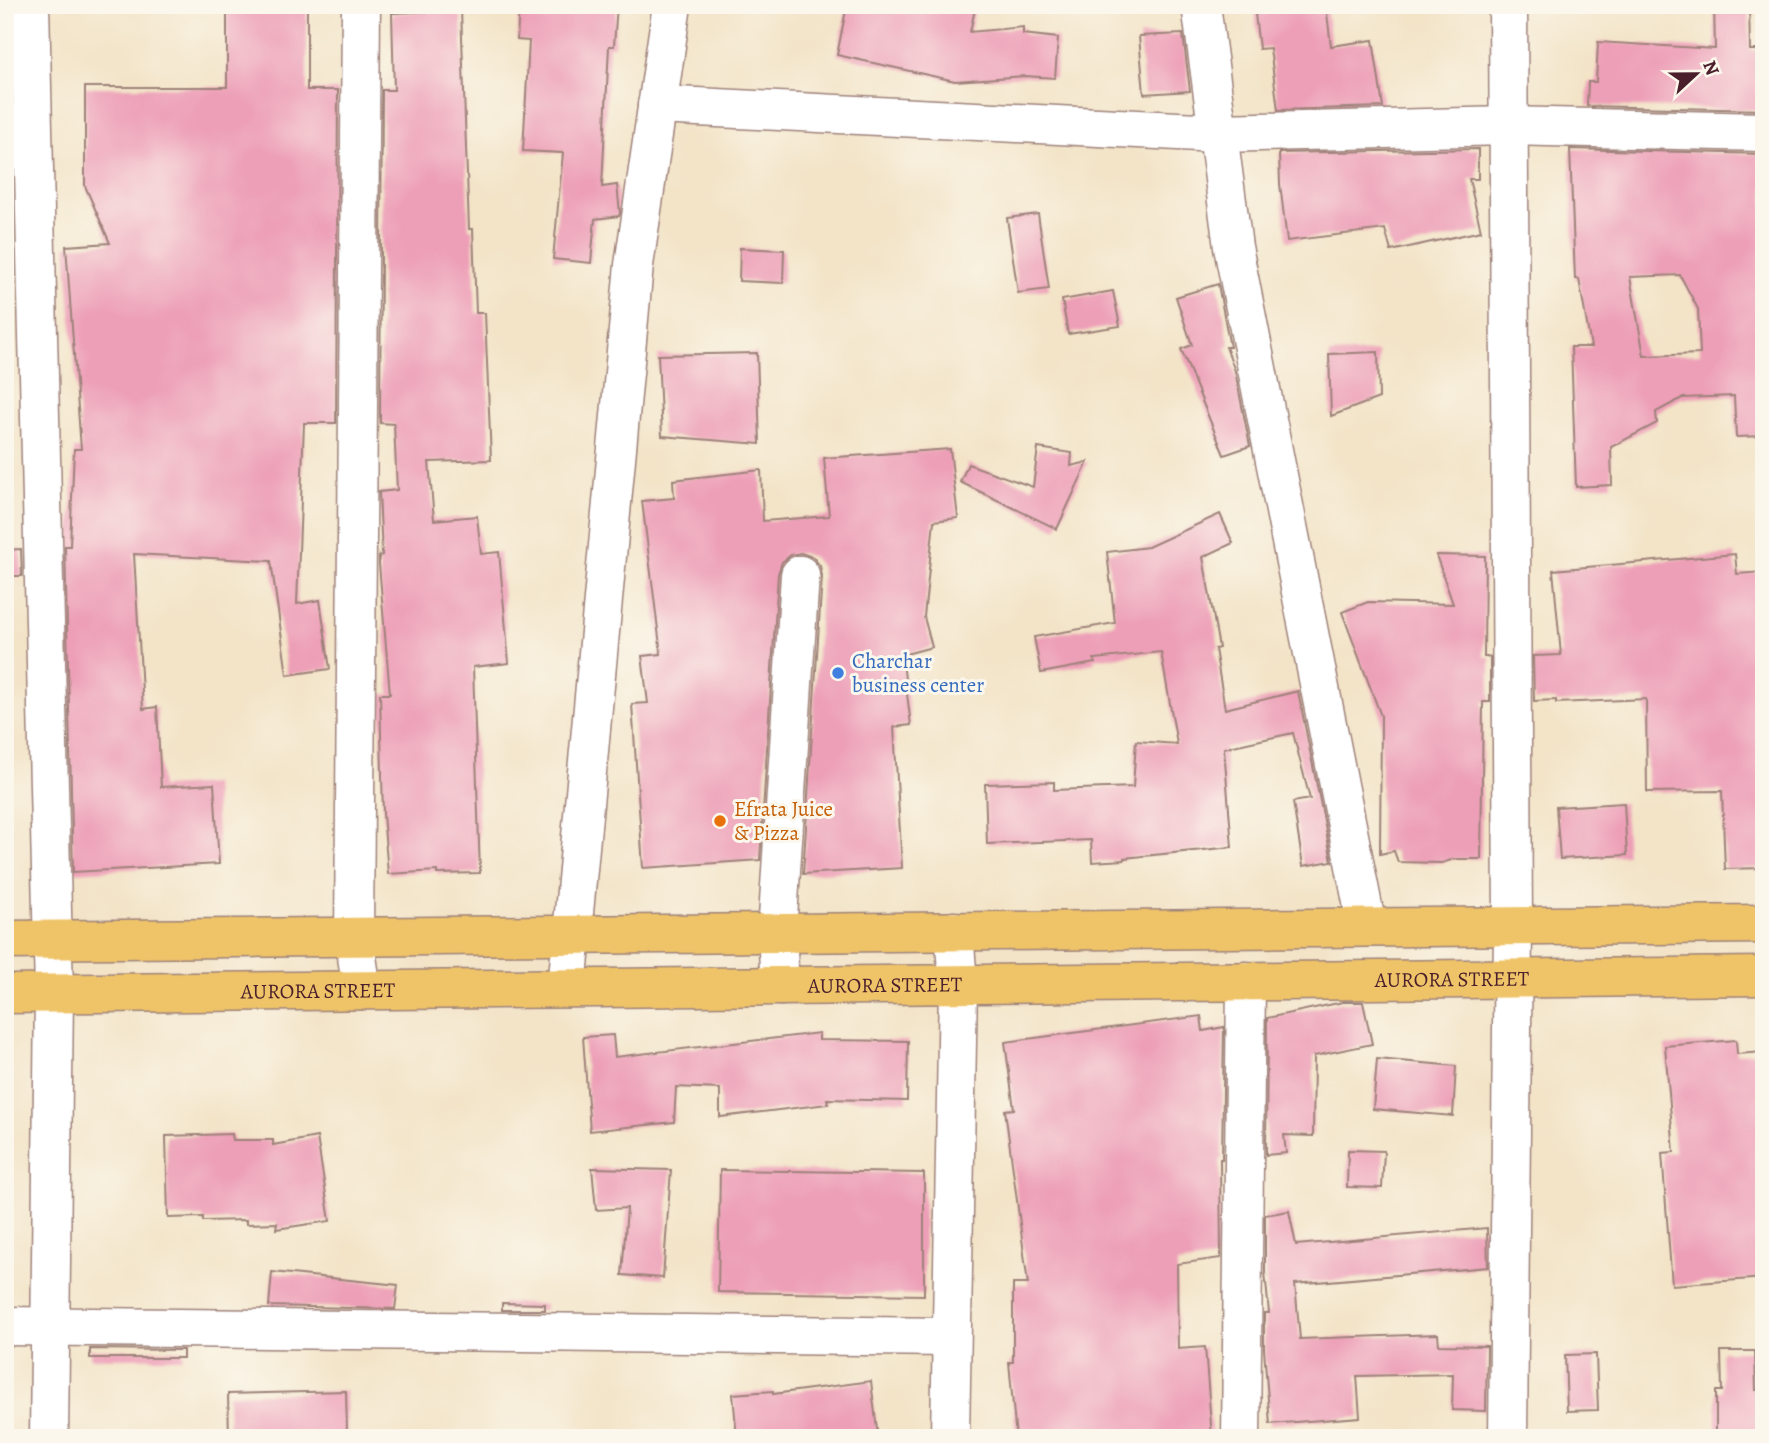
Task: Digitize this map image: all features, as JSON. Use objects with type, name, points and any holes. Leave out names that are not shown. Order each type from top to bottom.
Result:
[{"type":"main road","points":[[5,940],[1764,924]]},
{"type":"main road","name":"AURORA STREET","points":[[5,993],[1764,976]]},
{"type":"street","points":[[30,5],[54,993],[49,1438]]},
{"type":"street","points":[[361,5],[354,937],[362,990]]},
{"type":"street","points":[[567,988],[634,265],[672,5]]},
{"type":"street","points":[[1201,5],[1233,247],[1367,927]]},
{"type":"street","points":[[1508,5],[1513,928],[1508,1438]]},
{"type":"street","points":[[657,106],[1218,133],[1508,126],[1764,132]]},
{"type":"street","points":[[780,986],[777,933],[800,575]]},
{"type":"street","points":[[950,1438],[958,984],[954,931]]},
{"type":"street","points":[[1241,1438],[1246,981]]},
{"type":"street","points":[[5,1326],[950,1337]]},
{"type":"building","points":[[227,5],[307,5],[307,90],[338,90],[336,423],[304,423],[297,604],[320,600],[330,669],[287,675],[271,561],[134,554],[143,709],[157,707],[161,787],[214,784],[219,864],[73,872],[65,546],[70,546],[74,449],[81,449],[66,246],[110,243],[85,186],[85,87],[227,87]]},
{"type":"building","points":[[519,5],[617,5],[614,46],[609,46],[602,187],[617,185],[620,213],[619,216],[595,219],[591,263],[553,259],[563,153],[523,151],[529,41],[517,40]]},
{"type":"building","points":[[847,5],[958,5],[975,9],[970,32],[1023,27],[1023,34],[1058,38],[1055,78],[1025,76],[955,81],[837,55]]},
{"type":"building","points":[[1254,5],[1326,5],[1331,46],[1373,40],[1383,107],[1278,110],[1270,48],[1259,49]]},
{"type":"building","points":[[1714,5],[1749,5],[1750,50],[1764,50],[1764,110],[1587,106],[1588,82],[1596,82],[1598,42],[1715,49]]},
{"type":"building","points":[[461,10],[469,229],[473,229],[476,313],[485,313],[491,460],[429,462],[434,520],[477,516],[481,554],[499,552],[509,663],[473,667],[480,873],[437,874],[437,871],[388,874],[383,814],[380,694],[390,694],[379,564],[379,556],[382,555],[379,492],[397,490],[394,424],[380,423],[382,90],[394,90],[392,13]]},
{"type":"building","points":[[1183,34],[1190,91],[1144,94],[1139,36]]},
{"type":"building","points":[[1478,149],[1478,179],[1469,179],[1481,231],[1391,251],[1385,229],[1287,241],[1279,153]]},
{"type":"building","points":[[1570,149],[1764,154],[1764,436],[1736,437],[1734,396],[1682,398],[1656,412],[1657,423],[1611,447],[1612,485],[1576,487],[1571,347],[1591,347],[1579,279],[1575,279]],"holes":[[[1680,275],[1698,309],[1700,354],[1644,356],[1630,277]]]},
{"type":"building","points":[[1038,214],[1049,289],[1018,293],[1007,218]]},
{"type":"building","points":[[740,248],[784,250],[783,283],[739,281]]},
{"type":"building","points":[[1218,284],[1230,347],[1226,347],[1235,371],[1250,446],[1224,455],[1181,349],[1192,345],[1176,297]]},
{"type":"building","points":[[1113,291],[1120,326],[1068,334],[1062,300]]},
{"type":"building","points":[[1378,352],[1379,398],[1331,416],[1329,354]]},
{"type":"building","points":[[757,353],[760,444],[662,436],[658,355]]},
{"type":"building","points":[[1038,448],[1072,453],[1071,466],[1088,462],[1057,529],[960,482],[968,464],[1033,487]]},
{"type":"building","points":[[950,449],[958,518],[934,521],[924,617],[932,647],[902,655],[911,725],[894,727],[902,868],[803,874],[822,576],[820,566],[813,557],[801,553],[791,555],[782,562],[778,574],[760,860],[643,868],[632,704],[648,703],[642,656],[661,654],[642,501],[674,498],[673,480],[761,470],[763,521],[829,516],[824,458]]},
{"type":"building","points":[[1220,514],[1233,543],[1203,557],[1219,648],[1215,649],[1225,709],[1298,691],[1332,861],[1303,866],[1293,802],[1310,799],[1293,733],[1224,748],[1232,847],[1092,862],[1091,840],[987,844],[985,784],[1054,782],[1054,790],[1133,787],[1136,741],[1177,744],[1161,652],[1094,659],[1095,663],[1041,673],[1034,637],[1115,623],[1107,552],[1148,547]]},
{"type":"building","points":[[21,549],[22,576],[5,576],[5,550]]},
{"type":"building","points":[[1735,554],[1737,574],[1764,572],[1764,868],[1725,869],[1722,791],[1647,792],[1646,699],[1556,703],[1556,700],[1534,701],[1533,656],[1561,655],[1553,570]]},
{"type":"building","points":[[1436,555],[1485,556],[1484,657],[1490,657],[1490,702],[1483,702],[1481,859],[1454,859],[1442,863],[1398,862],[1394,851],[1380,854],[1381,716],[1342,612],[1368,602],[1453,604]]},
{"type":"building","points":[[1624,803],[1627,855],[1560,859],[1556,807]]},
{"type":"building","points":[[1343,1002],[1363,1002],[1372,1044],[1314,1056],[1313,1136],[1284,1135],[1286,1153],[1266,1155],[1267,1018]]},
{"type":"building","points":[[1201,1016],[1203,1031],[1224,1027],[1220,1159],[1221,1258],[1177,1264],[1178,1349],[1205,1347],[1212,1438],[1016,1438],[1009,1362],[1013,1362],[1013,1284],[1028,1284],[1005,1110],[1014,1109],[1005,1042]]},
{"type":"building","points":[[819,1033],[819,1040],[908,1041],[907,1101],[827,1099],[828,1104],[720,1117],[720,1089],[676,1087],[674,1122],[590,1131],[583,1037],[613,1035],[615,1057]]},
{"type":"building","points":[[1736,1040],[1737,1054],[1764,1052],[1764,1278],[1672,1285],[1662,1153],[1674,1152],[1665,1046]]},
{"type":"building","points":[[1377,1059],[1456,1066],[1453,1116],[1373,1109]]},
{"type":"building","points":[[232,1134],[233,1140],[273,1140],[273,1145],[317,1137],[330,1221],[276,1229],[277,1223],[246,1224],[246,1220],[203,1221],[203,1217],[168,1218],[166,1136]]},
{"type":"building","points":[[1348,1150],[1384,1151],[1382,1188],[1347,1187]]},
{"type":"building","points":[[592,1168],[671,1170],[663,1278],[622,1275],[627,1208],[596,1210]]},
{"type":"building","points":[[720,1170],[924,1173],[924,1295],[718,1292]]},
{"type":"building","points":[[1289,1211],[1296,1245],[1487,1228],[1488,1267],[1295,1284],[1300,1339],[1438,1334],[1439,1345],[1487,1346],[1486,1411],[1452,1410],[1453,1374],[1357,1376],[1360,1417],[1270,1424],[1264,1349],[1264,1313],[1269,1313],[1265,1272],[1265,1215]]},
{"type":"building","points":[[272,1272],[398,1285],[395,1309],[269,1306]]},
{"type":"building","points":[[502,1303],[545,1304],[545,1310],[502,1310]]},
{"type":"building","points":[[90,1349],[183,1350],[183,1358],[90,1358]]},
{"type":"building","points":[[1721,1351],[1755,1351],[1756,1390],[1764,1390],[1764,1438],[1716,1438],[1716,1391],[1722,1391]]},
{"type":"building","points":[[1596,1354],[1598,1410],[1567,1411],[1565,1355]]},
{"type":"building","points":[[871,1381],[878,1438],[737,1438],[733,1394],[773,1391],[773,1394]]},
{"type":"building","points":[[346,1391],[347,1433],[229,1437],[228,1394]]},
{"type":"place","name":"Charchar business center","points":[[838,673]]},
{"type":"place","name":"Efrata Juice & Pizza","points":[[720,821]]}]
